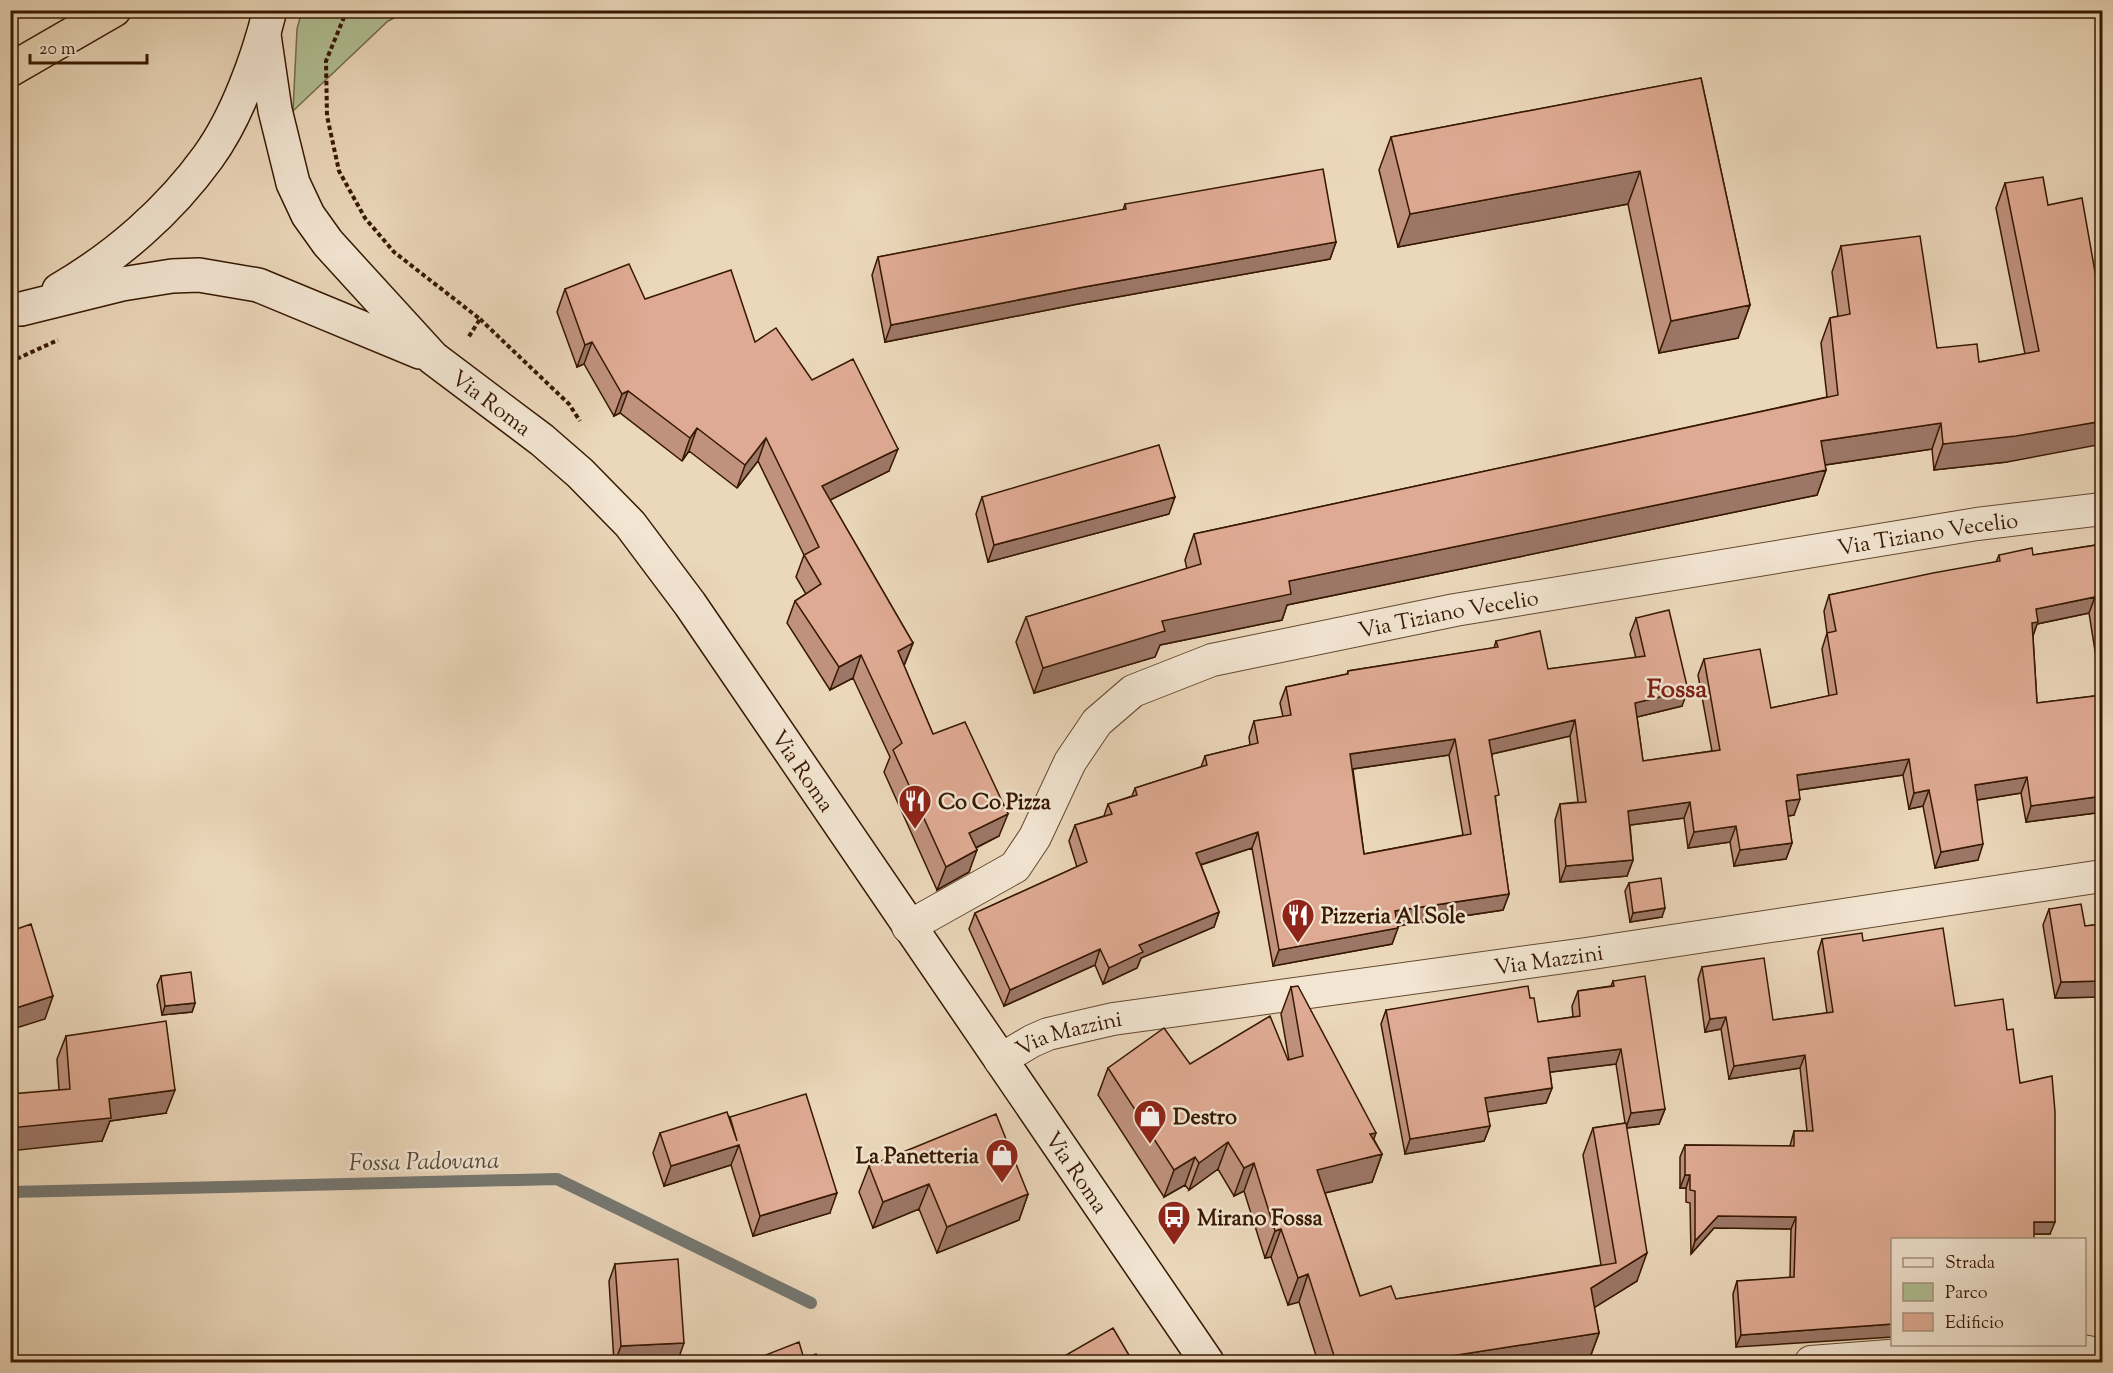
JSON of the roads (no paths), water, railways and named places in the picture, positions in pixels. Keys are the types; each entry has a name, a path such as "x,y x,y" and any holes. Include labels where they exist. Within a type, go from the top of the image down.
{"highway":[{"path":"10,70 114,10"}],"main road":[{"path":"16,312 83,276 112,255 139,232 187,183 209,156 231,116 267,23"},
{"path":"267,23 275,110 293,183 308,215 350,269 441,363"},
{"path":"16,312 122,284 172,276 199,275 258,285 441,363"},
{"name":"Via Roma","path":"441,363 542,440 580,473 630,524 690,604 908,927 1207,1362"}],"street":[{"name":"Via Tiziano Vecelio","path":"908,927 1015,867 1035,837 1070,762 1097,722 1134,691 1212,660 1455,610 1977,524 2103,509"},
{"name":"Via Mazzini","path":"1000,1060 1048,1034 1113,1018 1586,954 2103,876"},
{"path":"1811,1362 2017,1346"},
{"path":"2059,1346 2103,1355"}],"waterway":[{"name":"Fossa Padovana","path":"10,1192 557,1179 811,1303"}],"place":[{"name":"Co Co Pizza","path":"915,830"},
{"name":"Pizzeria Al Sole","path":"1298,944"},
{"name":"Destro","path":"1150,1145"},
{"name":"La Panetteria","path":"1002,1184"},
{"name":"Mirano Fossa","path":"1174,1246"}],"district":[{"name":"Fossa","path":"1677,688"}]}
